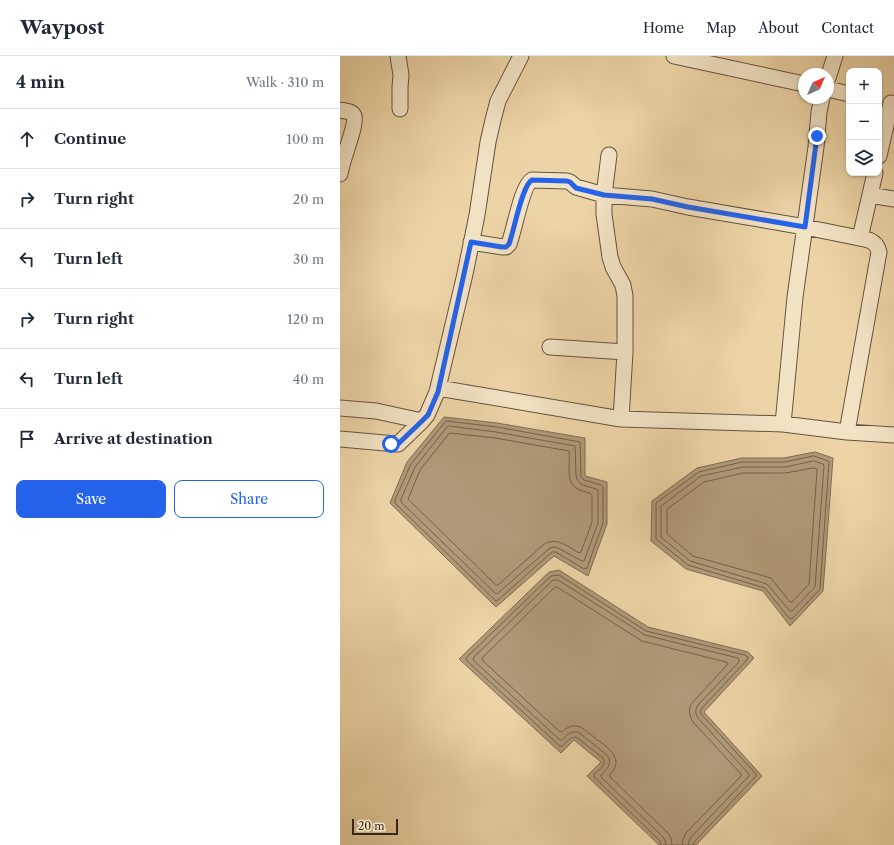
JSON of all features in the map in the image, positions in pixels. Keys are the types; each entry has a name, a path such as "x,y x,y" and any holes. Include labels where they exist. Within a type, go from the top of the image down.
{"street":[{"path":"398,56 401,75 400,109"},
{"path":"340,439 398,444 428,415 438,392 477,215 488,142 493,120 498,101 521,56"},
{"path":"674,56 798,83"},
{"path":"831,68 835,56"},
{"path":"834,90 846,93"},
{"path":"882,140 888,103"},
{"path":"783,424 795,297 821,104"},
{"path":"340,110 351,112 354,116 354,120 352,133 340,169 340,174"},
{"path":"609,156 604,195 604,214 610,257 613,267 623,285 625,296 625,352 621,419"},
{"path":"860,238 874,176"},
{"path":"471,242 502,247 506,247 509,244 523,195 527,184 532,180 567,181 576,188 604,195 652,199 869,240 877,246 879,252 847,432"},
{"path":"870,195 894,199"},
{"path":"550,347 625,352"},
{"path":"438,388 621,419 783,424 847,432 894,435"},
{"path":"340,408 376,411 422,421"}],"water":[{"path":"444,417 497,423 585,438 585,476 607,482 607,524 588,576 554,556 496,607 390,503 407,462"},
{"path":"815,452 833,458 823,591 790,626 763,591 686,569 651,541 652,501 697,468 742,458 784,458"},
{"path":"559,570 648,627 748,652 754,658 704,712 762,776 696,845 659,845 587,776 601,762 574,740 561,753 459,659 549,572"}],"route":[{"path":"391,444 398,444 401,442 428,415 438,392 471,242 502,247 506,247 509,244 523,195 527,184 530,181 567,181 576,188 604,195 652,199 688,207 805,227 817,136"}]}
